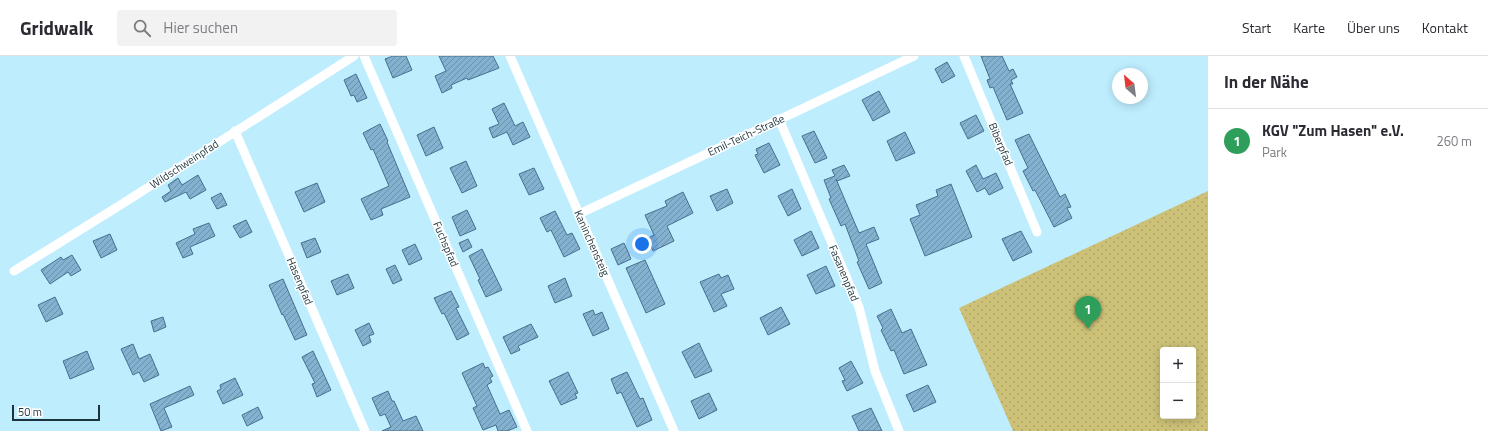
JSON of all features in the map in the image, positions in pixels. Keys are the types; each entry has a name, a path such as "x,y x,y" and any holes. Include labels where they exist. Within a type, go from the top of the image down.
{"street":[{"name":"Wildschweinpfad","path":"14,271 354,56"},
{"name":"Fuchspfad","path":"364,56 527,431"},
{"name":"Kaninchensteig","path":"510,56 674,431"},
{"name":"Emil-Teich-Straße","path":"579,214 914,56"},
{"name":"Biberpfad","path":"964,56 1037,232"},
{"name":"Fasanenpfad","path":"779,119 859,307 875,371 898,431"},
{"name":"Hasenpfad","path":"235,131 365,431"}],"shaded area":[{"path":"1208,191 1208,431 1013,431 959,308"}],"building":[{"path":"393,56 406,56 412,70 393,78 385,59"},
{"path":"439,56 493,56 499,68 468,80 467,78 451,85 452,88 442,93 435,76 446,71"},
{"path":"981,56 1002,56 1009,71 1013,69 1017,77 1011,80 1013,84 1010,84 1023,113 1007,120 993,87 990,88 987,80 990,79"},
{"path":"947,62 955,76 942,83 935,69"},
{"path":"356,74 367,98 357,102 354,95 351,96 344,80"},
{"path":"879,91 890,112 873,121 862,100"},
{"path":"504,103 515,126 523,122 530,137 513,145 507,132 493,138 489,128 499,124 492,109"},
{"path":"976,115 984,131 968,139 960,123"},
{"path":"380,124 410,197 381,209 383,215 371,220 361,199 389,186 373,149 371,150 363,133"},
{"path":"434,127 443,148 426,156 417,135"},
{"path":"814,131 827,158 815,163 802,136"},
{"path":"905,132 915,153 896,161 887,141"},
{"path":"1029,134 1060,197 1065,194 1071,207 1067,208 1072,218 1054,227 1035,190 1033,191 1023,171 1028,168 1015,140"},
{"path":"769,143 780,165 764,173 755,155 758,154 756,149"},
{"path":"466,161 477,186 462,193 450,168"},
{"path":"844,165 850,176 837,181 836,179 859,233 874,227 879,239 866,244 882,283 869,289 857,262 859,261 845,224 841,226 829,199 831,198 824,180 835,176 832,170"},
{"path":"976,165 983,179 996,173 1003,188 989,195 985,188 977,192 966,171"},
{"path":"534,168 544,189 529,195 519,174"},
{"path":"198,175 206,190 190,199 186,192 165,202 162,197 171,191 168,185 178,178 182,185"},
{"path":"317,183 325,202 304,212 295,192"},
{"path":"951,184 972,237 925,256 910,219 920,215 916,205 938,196 936,190"},
{"path":"727,189 733,203 717,211 710,196"},
{"path":"792,189 801,209 788,216 778,196"},
{"path":"683,192 693,213 667,226 674,241 653,251 648,238 654,235 645,215 667,206 665,201"},
{"path":"221,193 227,205 217,209 211,198"},
{"path":"467,210 476,229 460,236 452,217"},
{"path":"555,211 567,235 572,233 580,249 564,257 551,230 547,232 540,218"},
{"path":"246,220 252,232 240,238 233,226"},
{"path":"209,223 215,236 190,247 193,254 183,258 176,243 195,234 193,229"},
{"path":"811,231 819,248 802,256 794,240"},
{"path":"1021,231 1032,252 1013,261 1002,239"},
{"path":"110,234 117,250 101,258 93,241"},
{"path":"315,238 321,252 307,258 301,243"},
{"path":"468,239 472,247 463,252 459,243"},
{"path":"624,243 631,259 618,265 611,249"},
{"path":"415,244 422,259 409,265 402,250"},
{"path":"482,249 502,290 486,297 478,280 480,279 469,256"},
{"path":"72,255 81,270 71,276 68,272 50,284 41,270 61,257 63,260"},
{"path":"645,260 665,304 646,313 626,268"},
{"path":"395,265 402,280 393,284 386,269"},
{"path":"826,266 835,286 816,294 807,275"},
{"path":"348,274 354,288 337,295 331,281"},
{"path":"719,274 721,278 728,275 734,289 721,294 727,306 714,312 700,282"},
{"path":"565,278 572,296 555,303 548,286"},
{"path":"283,279 307,335 295,340 269,285"},
{"path":"451,291 459,307 456,308 469,334 457,340 444,313 442,314 434,298"},
{"path":"55,297 63,314 46,322 38,305"},
{"path":"781,307 790,324 768,335 760,318"},
{"path":"891,309 902,333 911,329 927,365 904,374 894,350 891,351 881,330 883,328 877,316"},
{"path":"593,310 595,315 602,312 609,329 593,336 583,314"},
{"path":"163,317 166,327 154,332 151,321"},
{"path":"369,323 374,334 369,336 371,342 363,346 355,330"},
{"path":"531,324 538,337 518,346 520,350 511,354 503,337"},
{"path":"699,343 712,371 695,378 682,352"},
{"path":"133,344 139,359 150,354 159,375 144,382 139,372 133,375 121,349"},
{"path":"87,351 94,369 70,379 63,361"},
{"path":"313,351 331,390 317,397 312,384 315,383 302,357"},
{"path":"851,361 863,383 847,391 842,381 845,380 839,368"},
{"path":"483,363 485,368 488,367 493,376 490,378 492,382 487,385 500,414 509,410 517,427 507,431 498,431 496,425 483,430 473,408 477,406 462,373"},
{"path":"568,372 578,393 575,394 577,398 561,405 549,381"},
{"path":"627,372 640,399 643,398 652,420 637,427 621,392 617,394 611,379"},
{"path":"235,378 243,395 223,404 217,391 221,389 220,385"},
{"path":"928,385 936,402 914,412 906,395"},
{"path":"190,386 194,395 164,408 172,427 161,431 150,404"},
{"path":"388,391 403,421 416,416 423,431 382,431 391,427 385,414 380,416 372,398"},
{"path":"709,393 717,410 699,419 691,401"},
{"path":"258,407 263,418 247,426 242,415"},
{"path":"871,408 882,431 859,431 852,416"}],"place":[{"name":"KGV \"Zum Hasen\" e.V.","path":"1088,329"}]}
